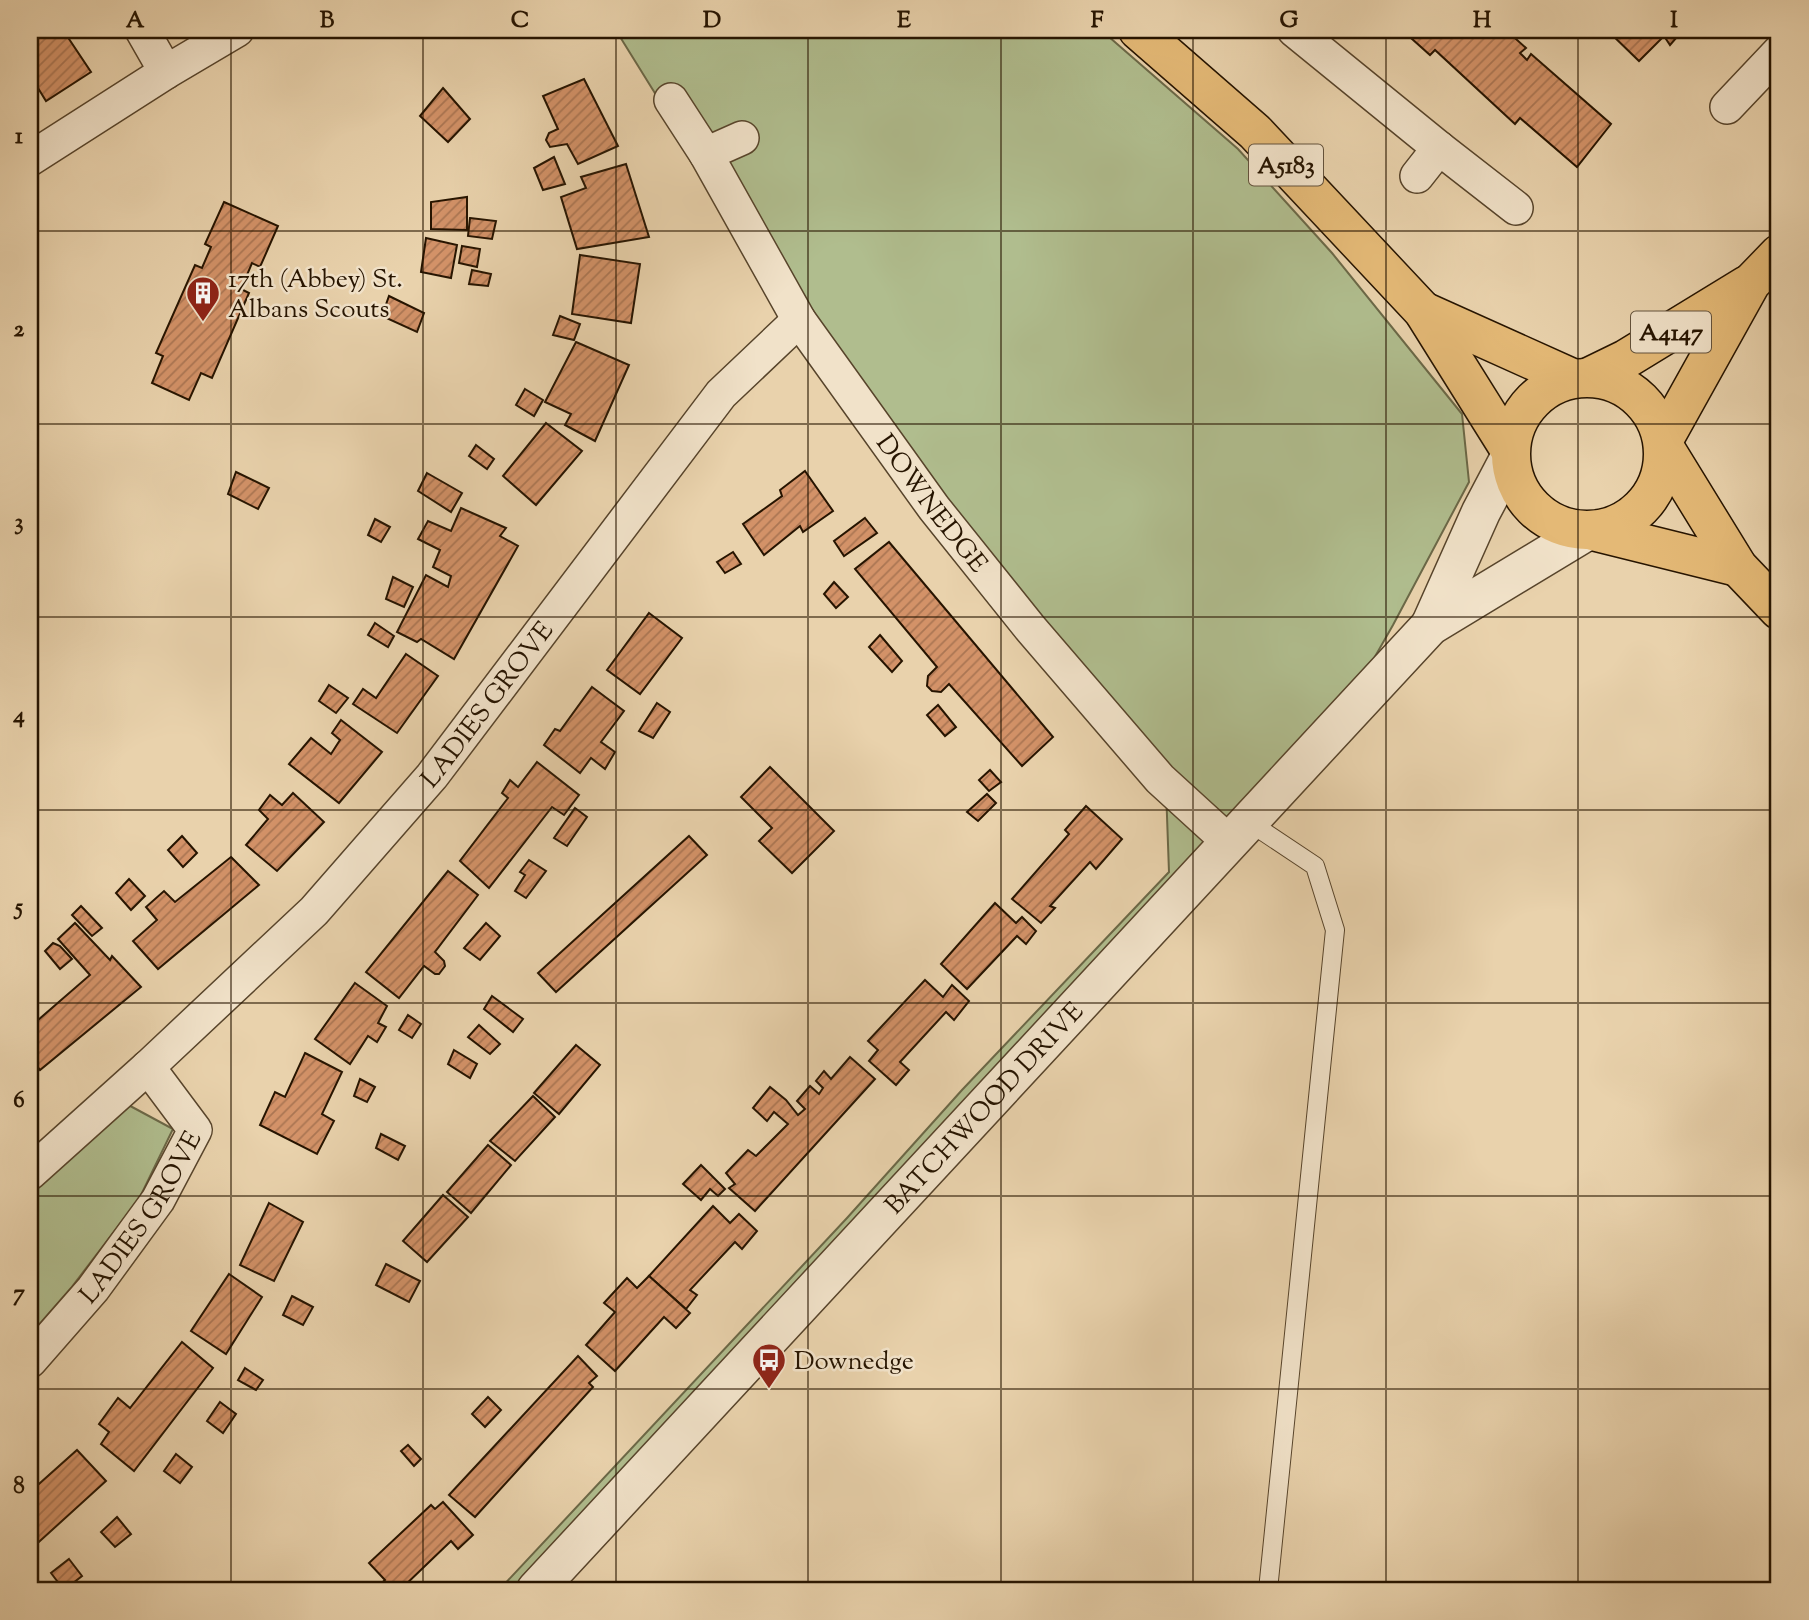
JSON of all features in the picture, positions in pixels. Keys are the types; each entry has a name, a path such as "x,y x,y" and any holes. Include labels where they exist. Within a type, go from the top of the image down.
{"main road":[{"name":"A5183","path":"1138,30 1255,132 1423,310 1510,453"},
{"name":"A4147","path":"1580,378 1626,359 1751,283 1779,254"},
{"name":"A4147","path":"1663,443 1751,283"},
{"name":"A5183","path":"1423,310 1580,378"},
{"path":"1738,567 1564,527 1542,517 1525,500 1514,480 1510,453 1515,425 1528,403 1548,387 1580,378 1615,382 1637,396 1654,416 1663,443 1738,567 1779,610"},
{"path":"1590,531 1617,524 1638,512 1653,493 1662,470 1663,443"}],"street":[{"path":"142,30 166,72"},
{"path":"30,159 237,30"},
{"path":"1294,30 1516,208"},
{"path":"1727,107 1773,71"},
{"name":"DOWNEDGE","path":"679,112 706,154 799,320 934,508 1031,629 1160,779 1239,832"},
{"path":"706,154 742,138"},
{"path":"1417,176 1439,148"},
{"name":"LADIES GROVE","path":"30,1173 148,1067 314,911 432,776 721,394 799,320"},
{"name":"BATCHWOOD DRIVE","path":"1430,626 1510,453"},
{"name":"BATCHWOOD DRIVE","path":"536,1590 1430,626 1590,531"},
{"name":"LADIES GROVE","path":"30,1361 93,1289 158,1200 195,1130 148,1067"}],"lane":[{"path":"1239,832 1315,866 1335,930 1268,1590"}],"green space":[{"path":"1101,30 1238,149 1332,253 1462,414 1469,482 1393,625 1324,746 1217,825 940,507 666,111 617,32"},
{"path":"1166,788 1226,858 545,1590 499,1590 847,1218 962,1090 1169,872"},
{"path":"121,1101 173,1129 139,1199 71,1288 30,1335 30,1181"}],"building":[{"path":"43,30 63,30 91,72 46,101 30,75 30,38"},
{"path":"1402,30 1506,30 1526,48 1520,53 1527,60 1531,54 1611,124 1577,167 1520,118 1515,124 1435,50 1430,55"},
{"path":"1607,30 1683,30 1670,45 1664,36 1639,61"},
{"path":"584,79 618,146 578,164 567,144 550,147 546,140 549,133 558,129 543,96"},
{"path":"443,88 470,119 448,142 420,116"},
{"path":"554,157 565,184 543,190 534,168"},
{"path":"626,164 649,237 577,249 561,197 586,188 581,177"},
{"path":"467,197 467,230 431,229 431,202"},
{"name":"17th (Abbey) St. Albans Scouts","path":"224,202 278,226 260,267 252,263 241,289 249,293 212,378 201,373 189,400 152,383 163,356 156,353 195,265 202,268 211,247 205,244"},
{"path":"470,218 496,221 492,239 468,236"},
{"path":"426,238 457,245 451,278 421,272"},
{"path":"462,246 480,249 477,267 459,263"},
{"path":"580,255 640,264 631,323 572,314"},
{"path":"472,270 491,274 488,286 469,284"},
{"path":"389,296 424,313 417,332 382,316"},
{"path":"560,316 580,324 574,340 553,335"},
{"path":"576,342 629,365 595,441 565,425 571,414 545,402"},
{"path":"525,389 543,400 534,416 516,405"},
{"path":"546,423 582,451 536,505 503,476"},
{"path":"476,445 494,459 487,469 469,456"},
{"path":"805,471 833,511 803,532 800,526 764,555 743,524 782,496 780,490"},
{"path":"236,472 269,488 258,509 228,494"},
{"path":"427,473 462,493 451,512 418,491"},
{"path":"461,508 506,528 500,536 518,546 454,659 421,639 417,642 397,632 426,575 448,587 451,576 433,567 440,550 418,539 428,521 451,531"},
{"path":"865,518 877,533 844,556 834,541"},
{"path":"375,519 390,527 381,542 368,535"},
{"path":"889,542 1053,737 1022,766 949,684 941,692 932,691 927,686 928,676 937,667 855,569"},
{"path":"733,552 741,564 725,573 717,562"},
{"path":"393,577 413,587 404,607 386,599"},
{"path":"834,582 848,597 836,608 824,594"},
{"path":"649,613 682,638 640,694 607,670"},
{"path":"375,623 394,636 388,647 368,635"},
{"path":"880,635 902,661 892,672 869,647"},
{"path":"406,654 438,676 397,733 353,704 363,689 376,698"},
{"path":"329,685 348,698 336,713 319,701"},
{"path":"592,687 624,711 601,742 615,752 605,769 591,758 580,773 544,745 555,729 560,731"},
{"path":"657,703 670,712 653,738 639,731"},
{"path":"938,705 956,727 945,736 927,715"},
{"path":"341,720 382,752 339,803 289,764 311,738 331,754 340,740 332,733"},
{"path":"537,762 579,795 564,815 552,807 489,888 460,861 508,798 502,793 510,780 518,787"},
{"path":"770,767 834,831 792,873 759,841 772,828 741,797"},
{"path":"990,770 1001,782 989,791 979,780"},
{"path":"293,793 324,822 277,871 246,845 268,819 259,810 270,795 282,805"},
{"path":"987,794 996,803 978,821 967,812"},
{"path":"1086,806 1122,839 1096,869 1090,862 1050,906 1055,908 1041,923 1012,899 1069,834 1065,830"},
{"path":"575,808 587,817 567,846 554,838"},
{"path":"182,836 197,853 183,867 168,850"},
{"path":"689,836 707,855 556,992 538,973"},
{"path":"231,857 259,885 158,969 133,941 157,920 146,907 164,891 175,902"},
{"path":"529,860 546,871 526,898 515,891 525,875 520,872"},
{"path":"448,871 478,895 435,952 445,966 439,974 424,966 399,998 366,972"},
{"path":"129,879 145,896 131,910 116,893"},
{"path":"995,903 1016,923 1022,917 1036,931 1026,944 1017,936 967,989 941,964"},
{"path":"81,906 102,928 92,936 72,915"},
{"path":"75,923 110,960 112,956 141,987 40,1070 30,1058 30,1027 90,975 58,939"},
{"path":"486,923 500,936 480,960 464,948"},
{"path":"53,943 60,946 72,959 60,969 45,951"},
{"path":"925,980 943,997 952,985 969,1001 954,1020 946,1012 900,1062 909,1070 896,1085 869,1061 878,1050 868,1041"},
{"path":"355,983 387,1006 378,1023 386,1027 377,1042 368,1036 350,1064 315,1039"},
{"path":"492,996 523,1019 513,1032 484,1009"},
{"path":"408,1015 421,1024 412,1038 399,1030"},
{"path":"479,1025 500,1044 490,1054 468,1037"},
{"path":"576,1045 600,1065 559,1114 534,1093"},
{"path":"454,1050 477,1064 470,1078 448,1064"},
{"path":"305,1053 342,1072 322,1114 334,1121 317,1154 260,1125 275,1092 285,1097"},
{"path":"850,1057 875,1079 755,1211 729,1188 735,1184 726,1173 748,1150 756,1156 788,1124 774,1112 767,1121 753,1108 770,1087 786,1100 798,1115 805,1109 797,1101 810,1086 819,1094 823,1088 816,1081 824,1071 831,1079"},
{"path":"360,1079 375,1087 367,1102 354,1096"},
{"path":"533,1096 555,1117 515,1161 490,1141"},
{"path":"381,1134 405,1146 398,1160 376,1148"},
{"path":"488,1145 511,1165 471,1213 447,1192"},
{"path":"701,1165 725,1189 718,1196 710,1189 701,1200 683,1184"},
{"path":"443,1195 468,1217 427,1262 403,1241"},
{"path":"269,1203 303,1222 274,1281 240,1265"},
{"path":"713,1206 730,1223 739,1214 757,1231 742,1249 735,1242 690,1290 697,1295 686,1309 649,1276"},
{"path":"386,1264 420,1281 409,1302 376,1285"},
{"path":"229,1274 262,1297 226,1354 191,1331"},
{"path":"649,1276 690,1313 676,1328 664,1317 615,1371 586,1345 615,1312 604,1303 627,1278 637,1288"},
{"path":"292,1296 313,1307 303,1325 283,1315"},
{"path":"182,1342 213,1368 134,1471 101,1444 109,1432 99,1424 118,1398 130,1408"},
{"path":"578,1356 597,1376 589,1383 593,1387 475,1517 449,1495"},
{"path":"245,1368 263,1380 256,1390 238,1380"},
{"path":"488,1397 501,1410 485,1427 472,1414"},
{"path":"220,1402 236,1414 223,1433 207,1421"},
{"path":"408,1445 421,1459 414,1466 401,1451"},
{"path":"77,1450 106,1481 30,1550 30,1492"},
{"path":"176,1454 192,1467 180,1483 164,1471"},
{"path":"443,1502 473,1535 458,1549 451,1541 400,1590 380,1590 377,1587 385,1580 369,1563 431,1505 435,1509"},
{"path":"117,1517 131,1534 115,1547 101,1532"},
{"path":"69,1559 82,1576 64,1590 51,1573"}],"place":[{"name":"17th (Abbey) St. Albans Scouts","path":"203,323"},
{"name":"Downedge","path":"769,1390"}]}
